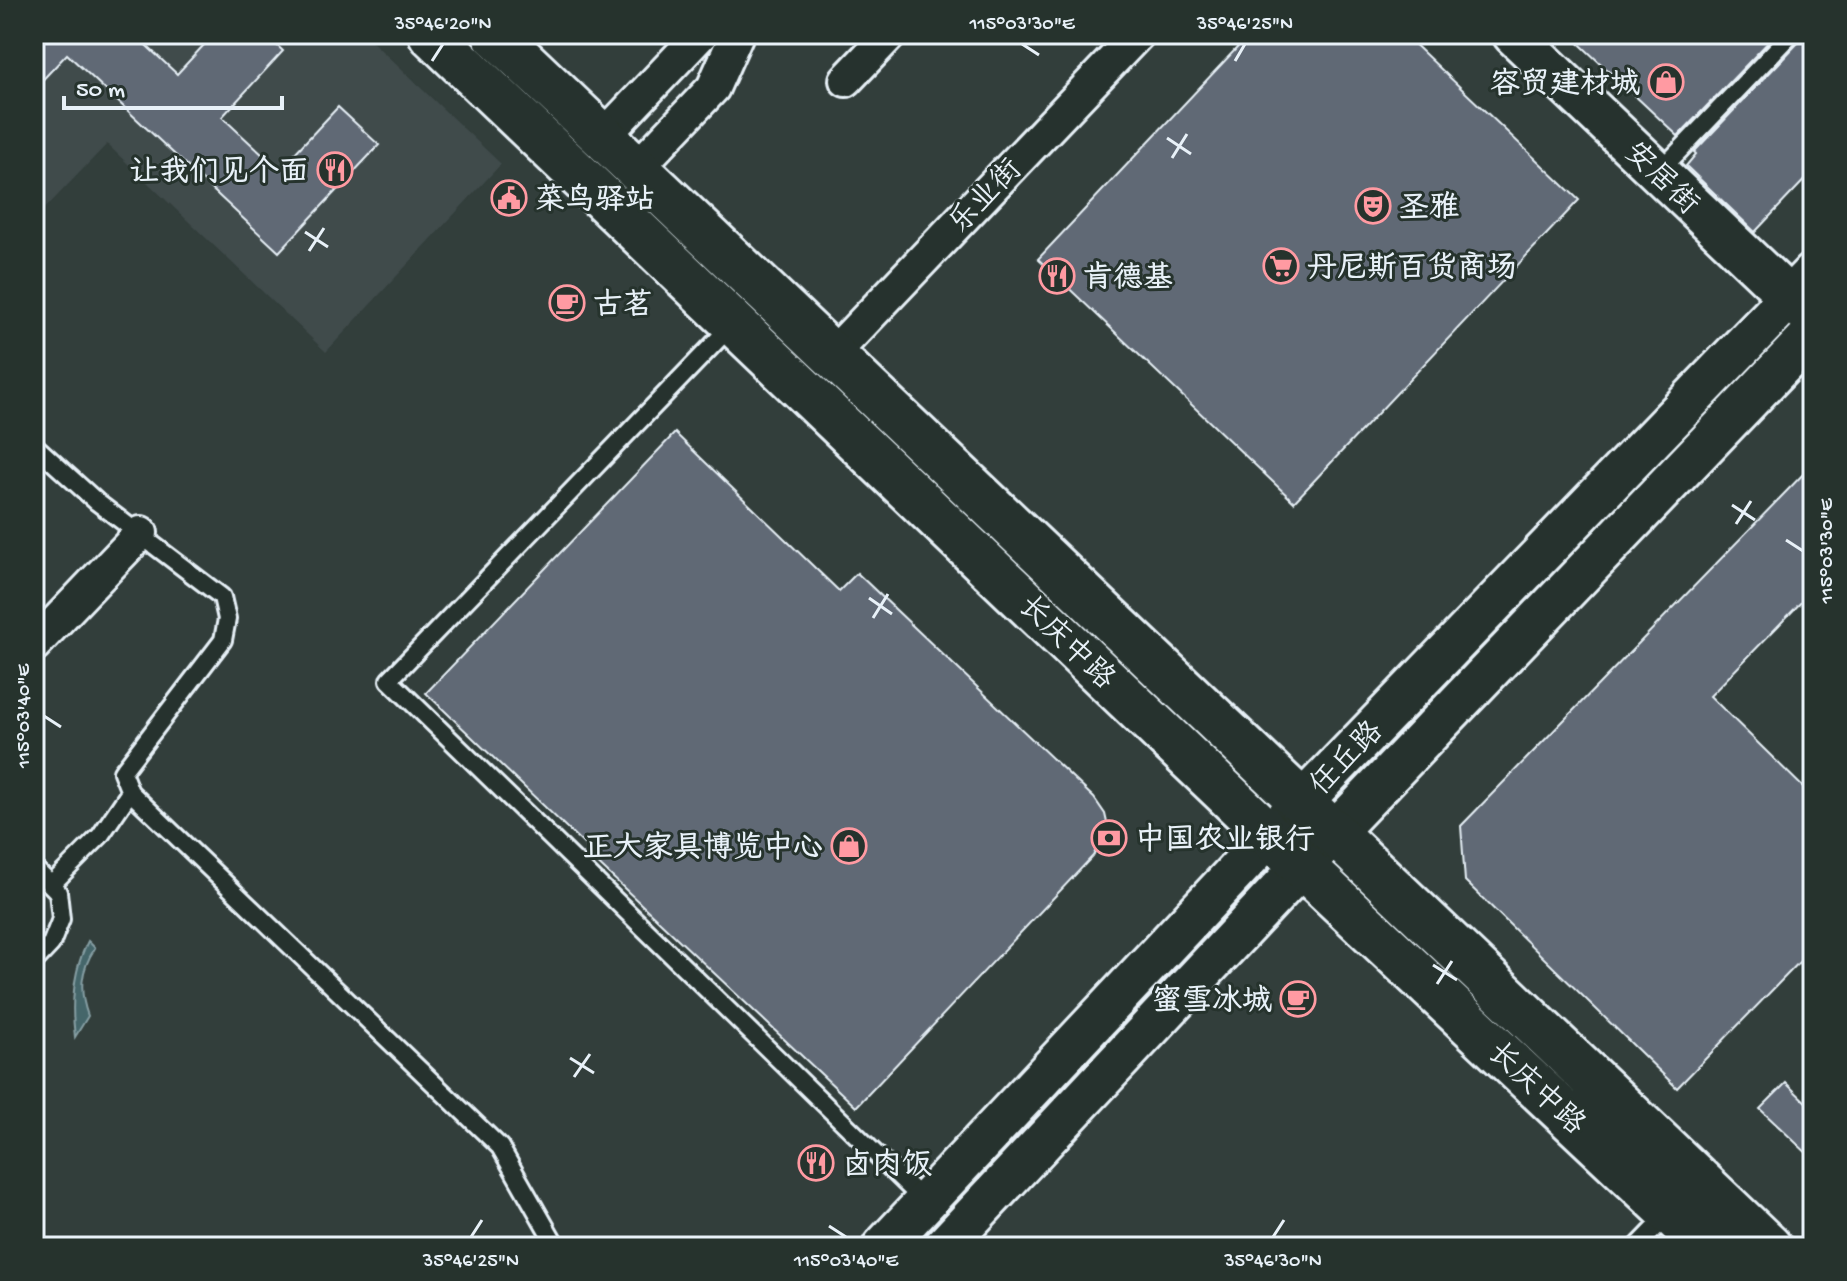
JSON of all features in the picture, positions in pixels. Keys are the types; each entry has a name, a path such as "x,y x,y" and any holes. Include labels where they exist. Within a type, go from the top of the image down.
{"main road":[{"name":"长庆中路","path":"431,34 1302,866 1707,1247"},
{"name":"长庆中路","path":"495,34 1769,1247"}],"street":[{"path":"603,137 701,34"},
{"path":"636,169 713,88 737,34"},
{"path":"846,80 890,34"},
{"name":"乐业街","path":"831,356 1138,34"},
{"name":"安居街","path":"1514,34 1658,173 1805,296"},
{"name":"任丘路","path":"883,1247 1301,803 1805,296"},
{"name":"任丘路","path":"944,1247 1333,833 1813,333"},
{"path":"34,645 141,533"}],"lane":[{"path":"1658,173 1791,34"},
{"path":"734,323 389,680 926,1203"},
{"path":"34,445 97,502 222,597 227,619 223,640 122,772 130,792 500,1147 557,1247"},
{"path":"51,885 100,836 130,792"},
{"path":"34,868 58,892 61,919 51,944 34,962"},
{"path":"1637,1247 1671,1212"}],"shaded area":[{"path":"34,34 364,34 501,164 326,352 107,144 34,220"}],"water":[{"path":"88,941 95,948 82,981 88,1016 75,1037 74,988"}],"building":[{"path":"34,34 134,34 177,74 214,34 265,34 283,51 222,117 279,170 338,107 379,145 279,252 67,54 34,89"},
{"name":"丹尼斯百货商场","path":"1250,34 1404,34 1579,200 1294,502 1038,259"},
{"name":"容贸建材城","path":"1569,34 1776,34 1678,136"},
{"path":"1802,34 1813,34 1813,171 1755,232 1686,166 1696,154 1694,152 1799,42"},
{"name":"正大家具博览中心","path":"675,433 839,591 857,573 1094,798 1105,814 1108,827 1093,856 856,1107 590,856 593,853 426,693"},
{"path":"1813,464 1813,590 1710,696 1813,797 1813,948 1677,1088 1465,881 1461,826"},
{"path":"1786,1083 1813,1109 1813,1159 1760,1109"}],"place":[{"name":"容贸建材城","path":"1666,82"},
{"name":"让我们见个面","path":"335,170"},
{"name":"菜鸟驿站","path":"509,198"},
{"name":"圣雅","path":"1373,206"},
{"name":"丹尼斯百货商场","path":"1281,266"},
{"name":"肯德基","path":"1057,276"},
{"name":"古茗","path":"567,303"},
{"name":"中国农业银行","path":"1109,838"},
{"name":"正大家具博览中心","path":"849,846"},
{"name":"蜜雪冰城","path":"1298,999"},
{"name":"卤肉饭","path":"816,1163"}]}
